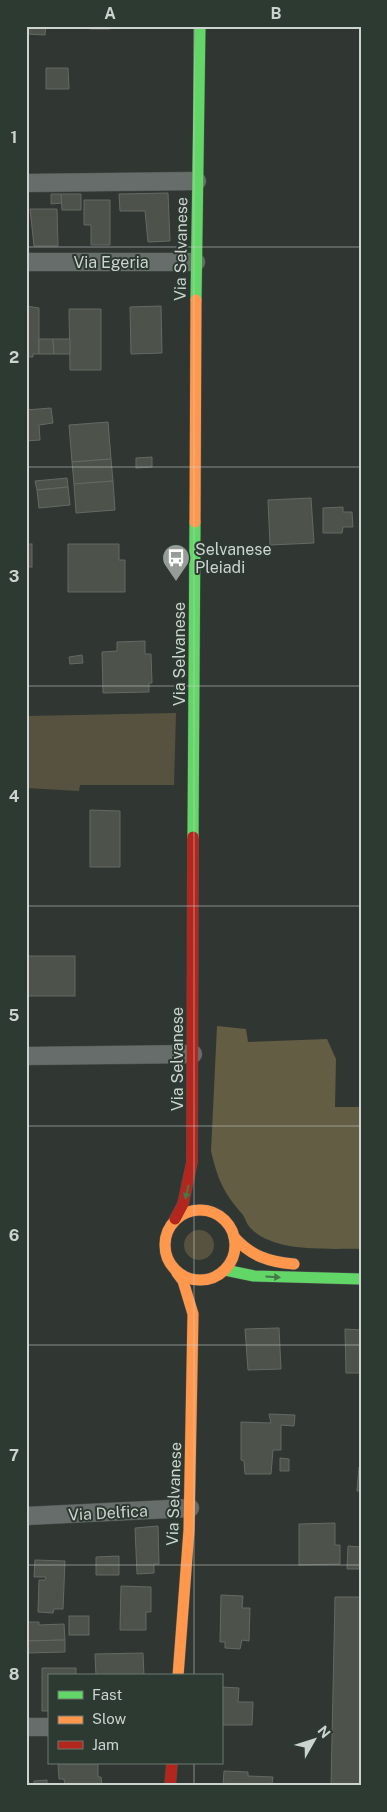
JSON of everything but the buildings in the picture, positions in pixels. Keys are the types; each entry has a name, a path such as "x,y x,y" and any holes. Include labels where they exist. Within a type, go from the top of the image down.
{"street":[{"name":"Via Selvanese","path":"175,1219 183,1204 192,1162 196,262 200,26"},
{"path":"26,183 198,181"},
{"name":"Via Egeria","path":"26,262 196,262"},
{"path":"26,1056 193,1054"},
{"name":"Via Selvanese","path":"192,1162 199,1187"},
{"path":"205,1200 231,1228 234,1237 232,1260 225,1270 207,1280 196,1280 177,1273 166,1256 164,1246 169,1227 182,1213 200,1209 217,1214"},
{"path":"234,1237 250,1254 264,1260 302,1264"},
{"path":"225,1270 254,1276 361,1279"},
{"name":"Via Selvanese","path":"177,1273 183,1281 193,1314 190,1508 178,1674"},
{"name":"Via Selvanese","path":"193,1314 207,1280"},
{"name":"Via Delfica","path":"26,1516 190,1508"},
{"path":"26,1727 48,1727"},
{"path":"170,1786 172,1764"}],"shaded area":[{"path":"176,713 174,785 80,785 79,791 26,788 26,716"},
{"path":"217,1026 246,1029 248,1042 327,1039 336,1059 335,1107 361,1107 361,1249 300,1248 270,1241 248,1225 226,1192 216,1170 211,1151"},
{"path":"199,1230 210,1234 214,1245 210,1256 199,1260 188,1256 184,1245 188,1234"}],"traffic: fast":[{"path":"196,300 200,26"},
{"path":"193,837 195,522"},
{"path":"225,1270 254,1276 361,1279"}],"traffic: slow":[{"path":"195,522 196,300"},
{"path":"207,1210 220,1216 229,1225 233,1231 235,1245 233,1259 225,1270 214,1278 193,1280 186,1278 175,1270 167,1259 165,1238 167,1231 175,1220 186,1212 207,1210"},
{"path":"234,1237 240,1244 261,1257 276,1262 294,1264"},
{"path":"177,1273 183,1281 193,1314 189,1530 178,1674"}],"traffic: jam":[{"path":"175,1219 183,1204 192,1162 193,837"},
{"path":"170,1786 172,1764"}],"place":[{"name":"Selvanese Pleiadi","path":"176,582"}]}
